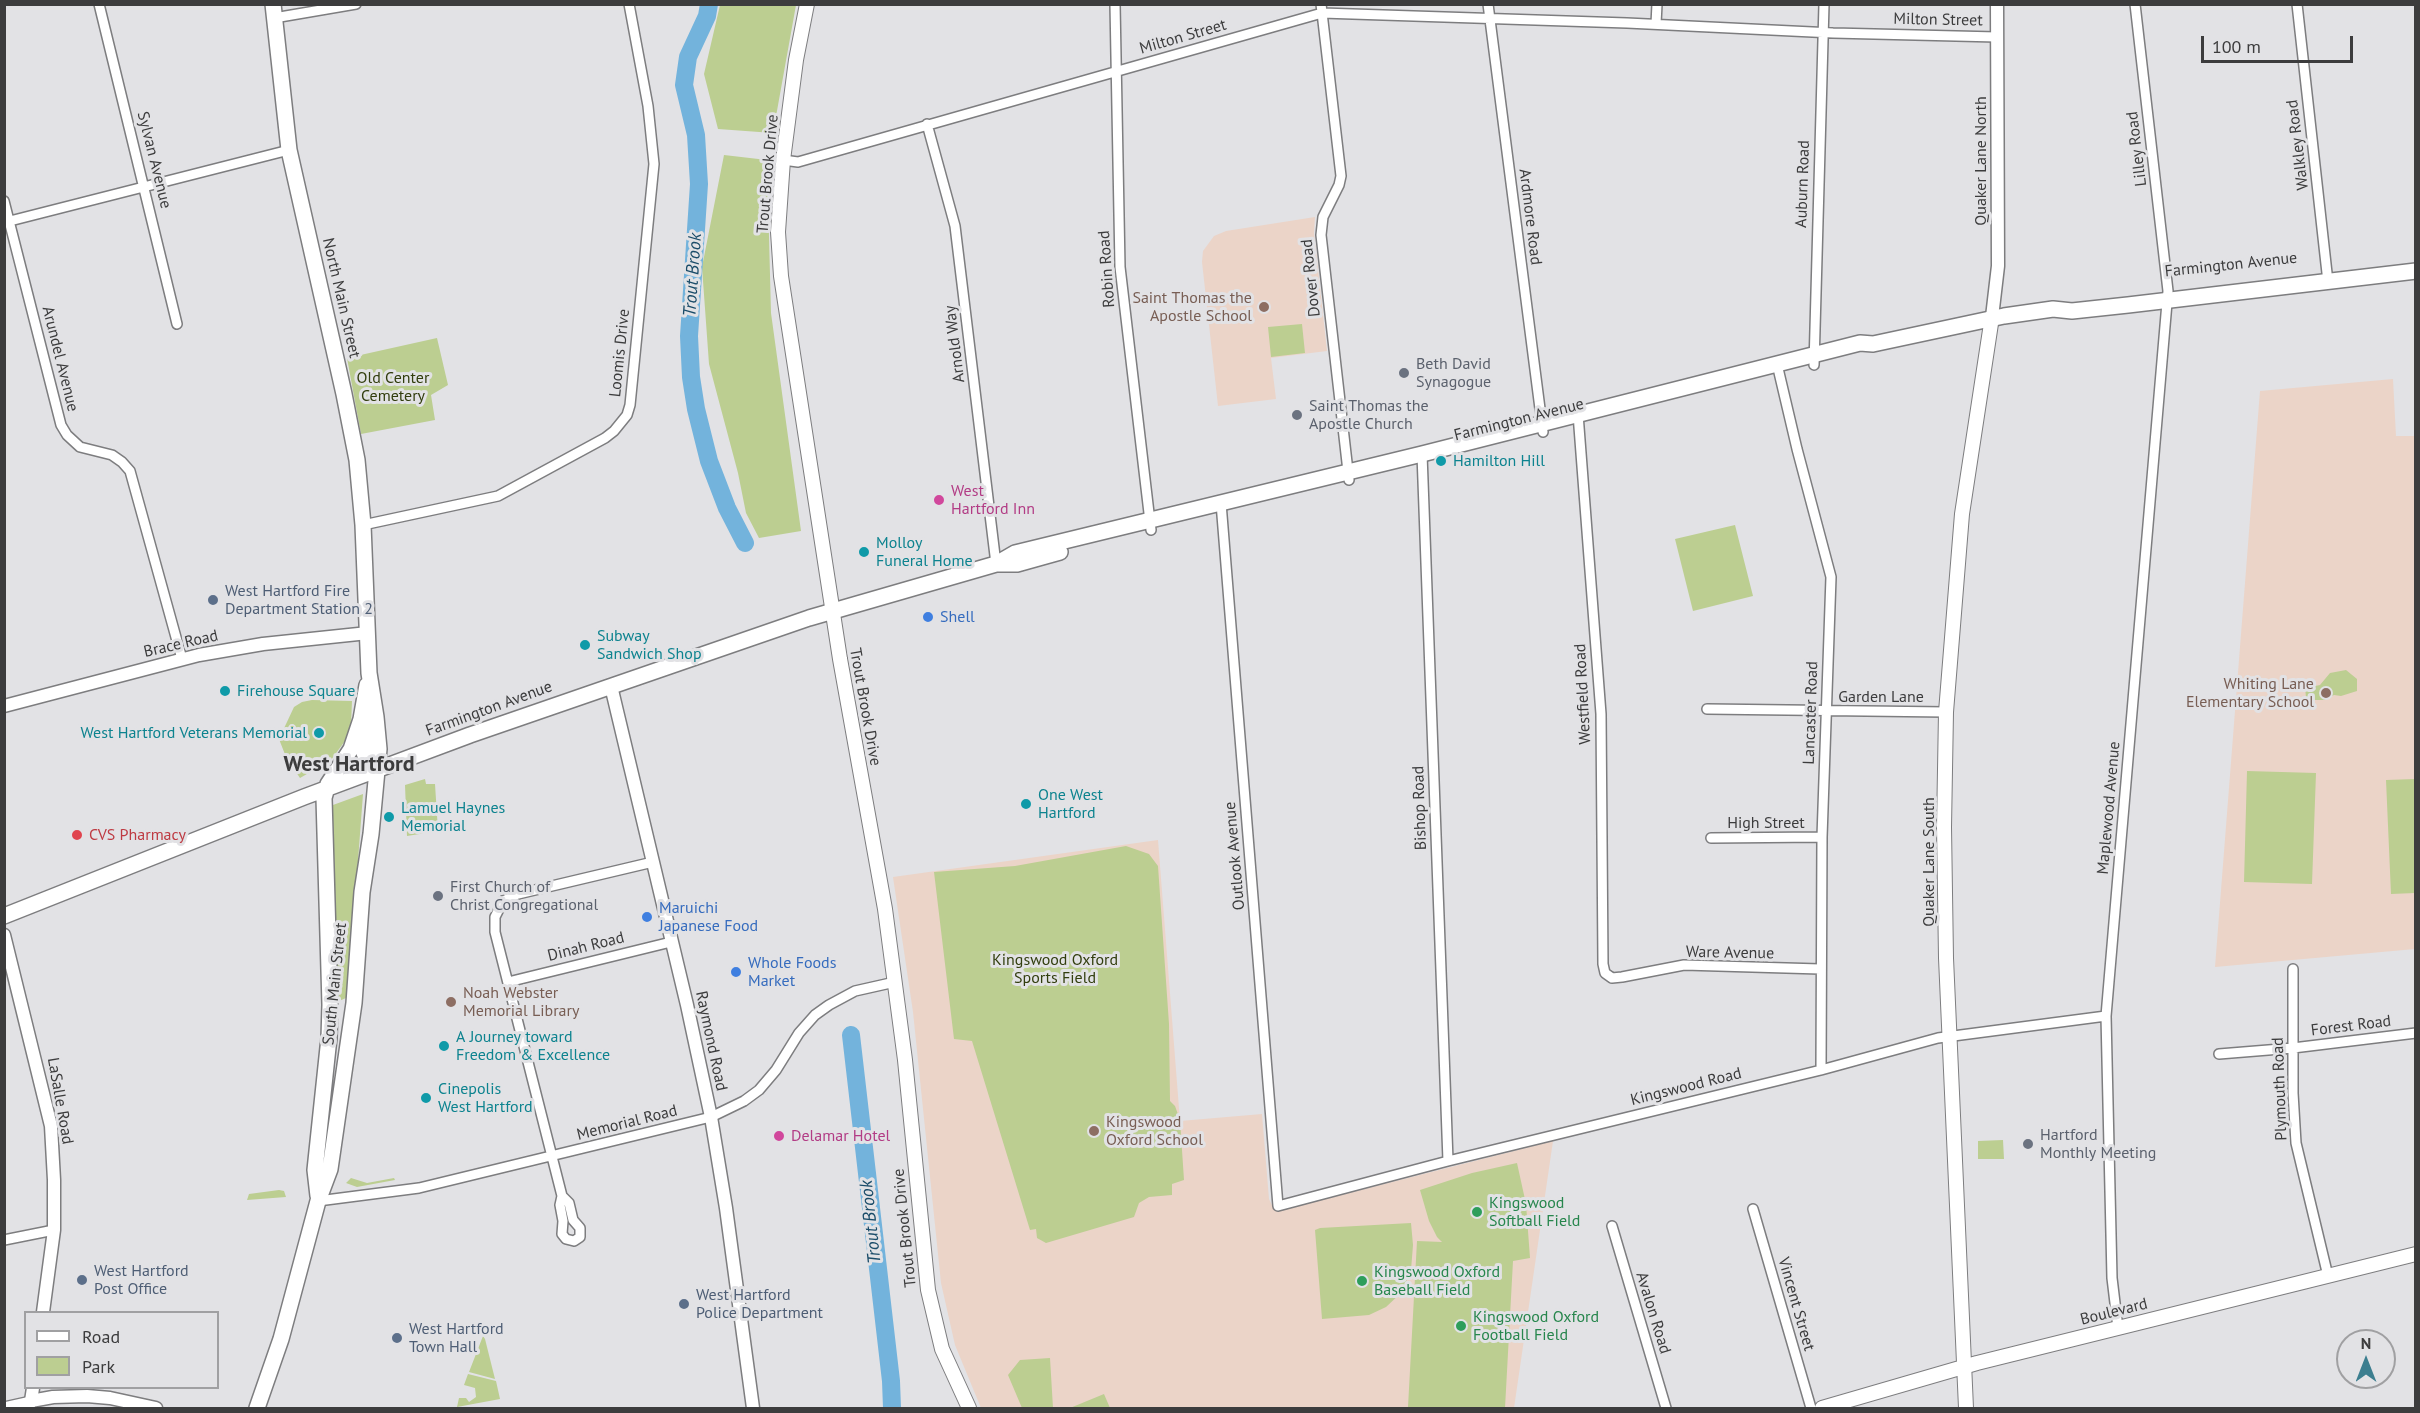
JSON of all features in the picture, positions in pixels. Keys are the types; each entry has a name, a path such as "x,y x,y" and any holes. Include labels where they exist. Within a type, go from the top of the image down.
{"main road":[{"name":"Trout Brook Drive","path":"807,4 796,60 783,160 778,232 781,276 833,610 878,867 895,982 928,1290 942,1349 969,1408"},
{"name":"North Main Street","path":"274,11 289,150 357,460 363,525 369,673 376,717 378,768"},
{"name":"Farmington Avenue","path":"4,915 378,768 572,698 833,610 996,564 1015,553 1116,533 1221,508 1813,360 1860,343 1872,344 1992,317 2053,309 2072,311 2168,296 2328,277 2415,262"},
{"name":"Farmington Avenue","path":"2328,277 2415,272"},
{"name":"Quaker Lane South","path":"1966,1408 1944,855 1946,712 1962,514 1992,317"},
{"name":"North Main Street","path":"326,788 351,749 361,719 369,673"},
{"name":"South Main Street","path":"256,1408 281,1338 318,1202 330,1169 354,1003 362,892 378,768"},
{"name":"South Main Street","path":"318,1202 315,1170 330,1030 323,805 326,788"},
{"name":"Boulevard","path":"1822,1408 1965,1366 2415,1254"}],"street":[{"name":"Sylvan Avenue","path":"99,4 177,324"},
{"path":"274,11 356,4"},
{"name":"Loomis Drive","path":"363,525 498,496 605,438 622,423 627,415 654,164 648,106 629,4"},
{"name":"Robin Road","path":"1115,4 1120,267 1150,525"},
{"name":"Ardmore Road","path":"1488,4 1542,427"},
{"path":"1656,24 1657,4"},
{"name":"Auburn Road","path":"1813,360 1824,4"},
{"name":"Quaker Lane North","path":"1992,317 1996,301 1998,266 1996,4"},
{"name":"Lilley Road","path":"2135,4 2168,296"},
{"name":"Walkley Road","path":"2297,4 2328,277"},
{"name":"Milton Street","path":"783,160 798,162 1322,9 1490,20 1656,24 1823,33 1997,37"},
{"name":"Dover Road","path":"1322,9 1341,176 1323,217 1321,235 1348,476"},
{"name":"Arnold Way","path":"927,124 955,226 996,564"},
{"path":"7,221 289,150"},
{"name":"Arundel Avenue","path":"4,201 7,221 61,425 67,435 80,447 112,455 130,471 182,659"},
{"name":"Maplewood Avenue","path":"2118,1328 2112,1278 2106,1016 2168,296"},
{"name":"Lancaster Road","path":"1778,369 1831,577 1822,837 1821,1070"},
{"name":"Westfield Road","path":"1579,418 1601,714 1603,964 1605,973"},
{"name":"Bishop Road","path":"1422,458 1448,1161"},
{"name":"Outlook Avenue","path":"1221,508 1278,1206"},
{"name":"Brace Road","path":"4,706 182,659 263,644 368,633"},
{"name":"Raymond Road","path":"611,686 711,1118 726,1208 753,1408"},
{"name":"Garden Lane","path":"1707,709 1946,712"},
{"name":"High Street","path":"1712,838 1822,837"},
{"path":"562,1196 495,932 495,917 503,901 518,894 653,862"},
{"name":"LaSalle Road","path":"4,934 51,1126 54,1230 43,1311"},
{"name":"Dinah Road","path":"508,982 671,942"},
{"name":"Ware Avenue","path":"1605,973 1612,978 1622,977 1684,965 1820,969"},
{"name":"Plymouth Road","path":"2293,969 2296,1143 2328,1276"},
{"name":"Memorial Road","path":"318,1202 419,1188 711,1118 744,1101 759,1090 776,1070 799,1033 815,1015 855,991 895,982"},
{"name":"Kingswood Road","path":"1278,1206 1448,1161 1821,1070 1950,1035 2106,1016"},
{"name":"Forest Road","path":"2219,1054 2293,1048 2415,1033"},
{"name":"Vincent Street","path":"1753,1209 1811,1408"},
{"name":"Avalon Road","path":"1612,1226 1666,1408"},
{"path":"4,1240 54,1230"},
{"path":"30,1405 33,1389"},
{"path":"4,1407 30,1405 66,1395 110,1398 156,1408"}],"shaded area":[{"name":"Saint Thomas the Apostle School","path":"1315,217 1314,233 1327,351 1271,358 1276,399 1218,406 1202,262 1203,251 1214,236 1226,231"},
{"name":"Whiting Lane Elementary School","path":"2393,379 2396,436 2416,436 2415,949 2215,967 2260,391"},
{"name":"Kingswood Oxford School","path":"1158,840 1180,1121 1262,1114 1269,1199 1277,1209 1286,1209 1553,1141 1514,1408 981,1408 955,1345 941,1283 913,1012 893,877"}],"green space":[{"path":"720,5 796,5 773,133 718,129 704,74"},
{"path":"724,155 767,160 771,313 801,531 759,538 746,513 738,473 709,364 702,267"},
{"path":"1302,324 1305,353 1271,357 1268,327"},
{"name":"Old Center Cemetery","path":"437,338 448,385 431,395 435,420 361,434 347,358"},
{"path":"1735,525 1753,596 1693,611 1675,539"},
{"path":"2346,670 2357,679 2357,691 2341,696 2334,695 2325,700 2308,700 2305,688 2320,685 2330,673"},
{"path":"312,700 352,701 351,725 345,741 331,760 300,778 286,757 279,739 294,707"},
{"path":"2247,771 2316,773 2312,884 2244,882"},
{"path":"425,779 426,784 435,784 438,831 407,836 405,785"},
{"path":"2415,779 2415,893 2391,894 2386,780"},
{"path":"363,794 348,994 346,998 339,1001 337,999 331,811 333,805"},
{"name":"Kingswood Oxford Sports Field","path":"1126,846 1149,854 1158,866 1169,1024 1170,1101 1175,1106 1180,1120 1184,1180 1172,1184 1172,1195 1149,1197 1139,1203 1134,1217 1046,1243 1037,1238 1036,1229 1030,1230 972,1041 954,1039 934,872 1015,866"},
{"path":"2003,1140 2004,1159 1978,1159 1978,1141"},
{"name":"Kingswood Oxford Football Field","path":"1517,1163 1526,1204 1530,1258 1513,1261 1505,1408 1408,1407 1417,1241 1442,1242 1429,1221 1420,1190 1472,1173"},
{"path":"351,1178 367,1183 394,1178 395,1180 357,1187 346,1183"},
{"path":"284,1191 286,1197 247,1200 249,1194"},
{"name":"Kingswood Oxford Baseball Field","path":"1411,1223 1413,1245 1411,1270 1402,1292 1386,1307 1369,1315 1322,1319 1315,1230"},
{"path":"483,1336 485,1339 495,1379 469,1372"},
{"path":"1050,1358 1053,1408 1022,1408 1008,1375 1020,1360"},
{"path":"468,1374 496,1381 500,1399 457,1407 459,1398 466,1398 469,1402 476,1397 475,1388 464,1385"},
{"path":"1104,1394 1110,1408 1070,1408"}],"waterway":[{"name":"Trout Brook","path":"709,4 707,16 688,57 684,85 696,135 699,184 689,336 691,377 696,409 709,461 727,508 745,543"},
{"name":"Trout Brook","path":"851,1035 891,1381 892,1408"}],"place":[{"name":"Saint Thomas the Apostle School","path":"1264,307"},
{"name":"Beth David Synagogue","path":"1404,373"},
{"name":"Saint Thomas the Apostle Church","path":"1297,415"},
{"name":"Hamilton Hill","path":"1441,461"},
{"name":"West Hartford Inn","path":"939,500"},
{"name":"Molloy Funeral Home","path":"864,552"},
{"name":"West Hartford Fire Department Station 2","path":"213,600"},
{"name":"Shell","path":"928,617"},
{"name":"Subway Sandwich Shop","path":"585,645"},
{"name":"Firehouse Square","path":"225,691"},
{"name":"Whiting Lane Elementary School","path":"2326,693"},
{"name":"West Hartford Veterans Memorial","path":"319,733"},
{"name":"One West Hartford","path":"1026,804"},
{"name":"Lamuel Haynes Memorial","path":"389,817"},
{"name":"CVS Pharmacy","path":"77,835"},
{"name":"First Church of Christ Congregational","path":"438,896"},
{"name":"Maruichi Japanese Food","path":"647,917"},
{"name":"Whole Foods Market","path":"736,972"},
{"name":"Noah Webster Memorial Library","path":"451,1002"},
{"name":"A Journey toward Freedom & Excellence","path":"444,1046"},
{"name":"Cinepolis West Hartford","path":"426,1098"},
{"name":"Kingswood Oxford School","path":"1094,1131"},
{"name":"Delamar Hotel","path":"779,1136"},
{"name":"Hartford Monthly Meeting","path":"2028,1144"},
{"name":"Kingswood Softball Field","path":"1477,1212"},
{"name":"West Hartford Post Office","path":"82,1280"},
{"name":"Kingswood Oxford Baseball Field","path":"1362,1281"},
{"name":"West Hartford Police Department","path":"684,1304"},
{"name":"Kingswood Oxford Football Field","path":"1461,1326"},
{"name":"West Hartford Town Hall","path":"397,1338"}],"district":[{"name":"West Hartford","path":"349,765"}]}
